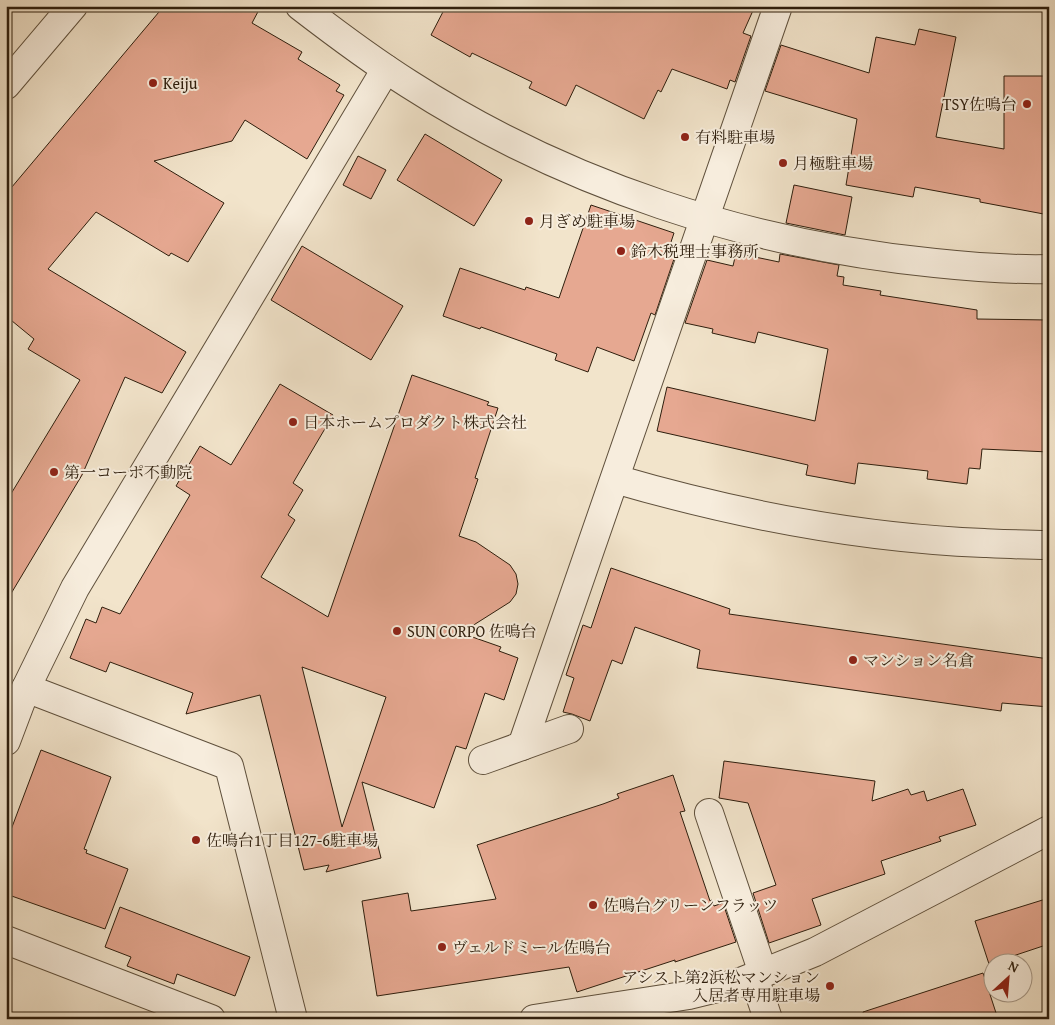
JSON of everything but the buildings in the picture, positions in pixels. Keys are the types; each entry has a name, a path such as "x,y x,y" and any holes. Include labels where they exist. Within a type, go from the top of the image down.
{"street":[{"path":"6,85 73,6"},
{"path":"300,6 386,69 474,122 540,156 609,185 679,211 750,231 823,248 897,259 972,266 1049,269"},
{"path":"522,746 778,6"},
{"path":"6,741 26,688 75,588 386,69"},
{"path":"615,478 683,498 763,516 861,533 952,541 1049,545"},
{"path":"26,688 230,766 293,1019"},
{"path":"483,760 569,729"},
{"path":"709,813 758,975 768,1019"},
{"path":"534,1019 690,995 758,975 815,952 1049,830"},
{"path":"6,940 211,1019"}],"place":[{"name":"Keiju","path":"153,83"},
{"name":"TSY佐鳴台","path":"1027,104"},
{"name":"有料駐車場","path":"685,137"},
{"name":"月極駐車場","path":"783,163"},
{"name":"月ぎめ駐車場","path":"529,221"},
{"name":"鈴木税理士事務所","path":"621,251"},
{"name":"日本ホームプロダクト株式会社","path":"293,422"},
{"name":"第一コーポ不動院","path":"54,472"},
{"name":"SUN CORPO 佐鳴台","path":"397,631"},
{"name":"マンション名倉","path":"853,660"},
{"name":"佐鳴台1丁目127-6駐車場","path":"196,840"},
{"name":"佐鳴台グリーンフラッツ","path":"593,905"},
{"name":"ヴェルドミール佐鳴台","path":"442,947"},
{"name":"アシスト第2浜松マンション 入居者専用駐車場","path":"830,986"}]}
